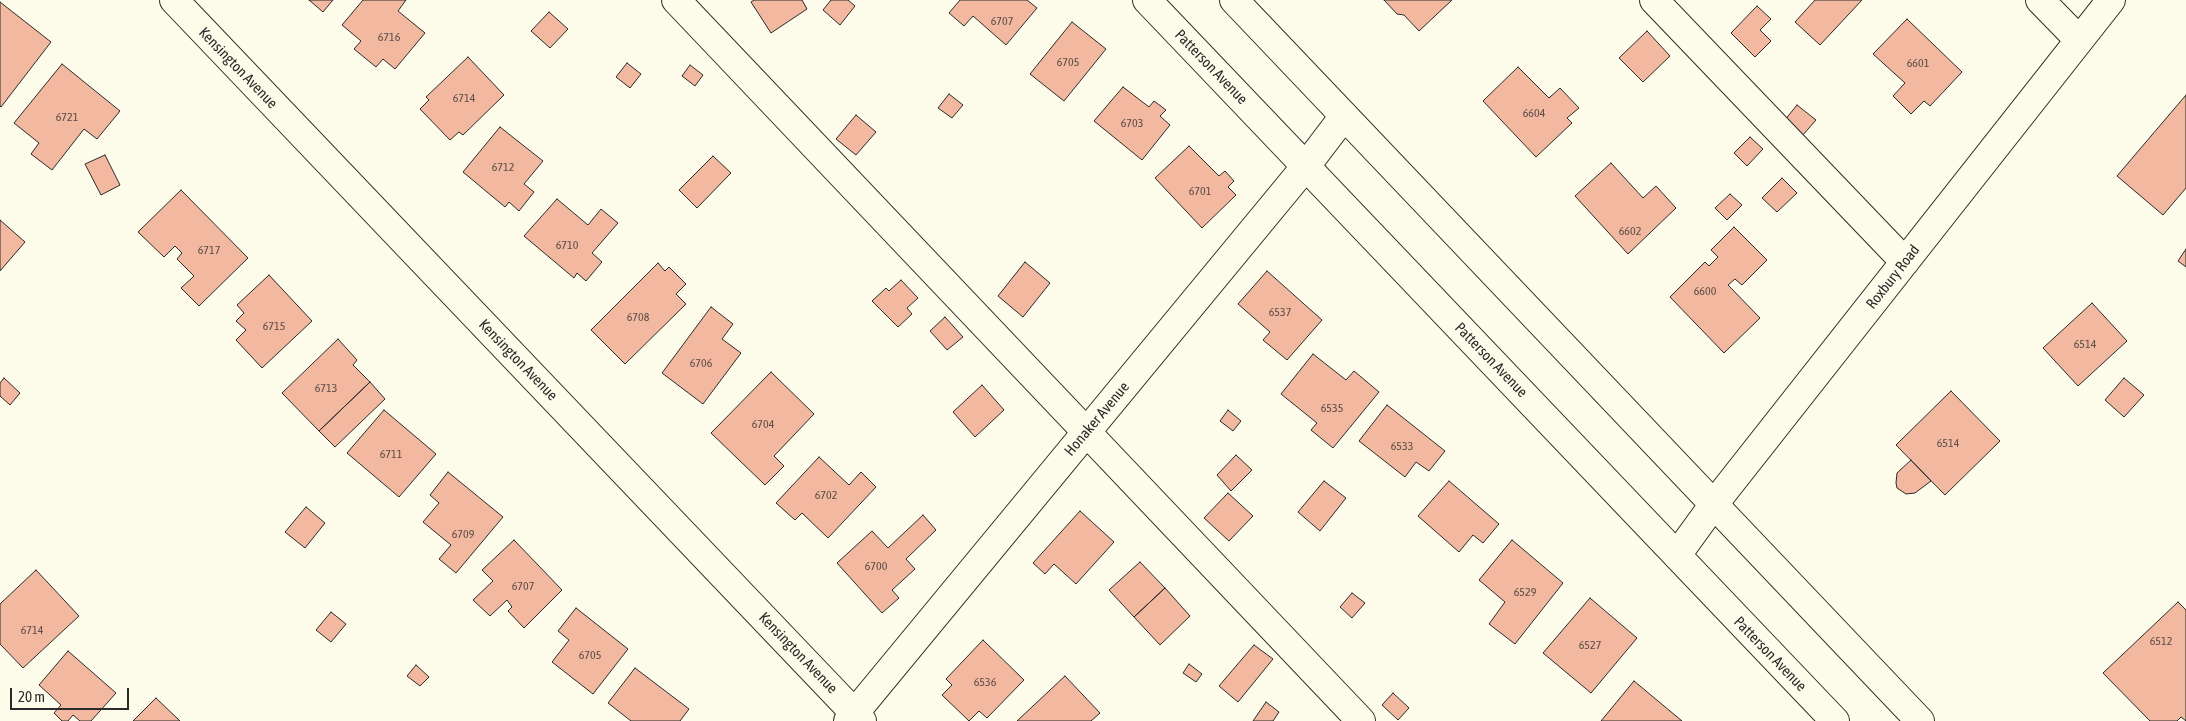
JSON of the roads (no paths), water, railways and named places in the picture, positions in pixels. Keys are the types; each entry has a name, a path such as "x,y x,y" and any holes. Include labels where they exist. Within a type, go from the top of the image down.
{"street":[{"name":"Kensington Avenue","path":"174,0 855,718"},
{"path":"676,0 1361,721"},
{"name":"Patterson Avenue","path":"1147,0 1835,721"},
{"path":"1234,0 1920,721"},
{"path":"1654,0 1905,262"},
{"path":"2040,0 2079,40"},
{"name":"Roxbury Road","path":"1677,556 1714,504 2111,0"},
{"name":"Honaker Avenue","path":"855,718 1086,432 1306,166 1344,116"}]}
